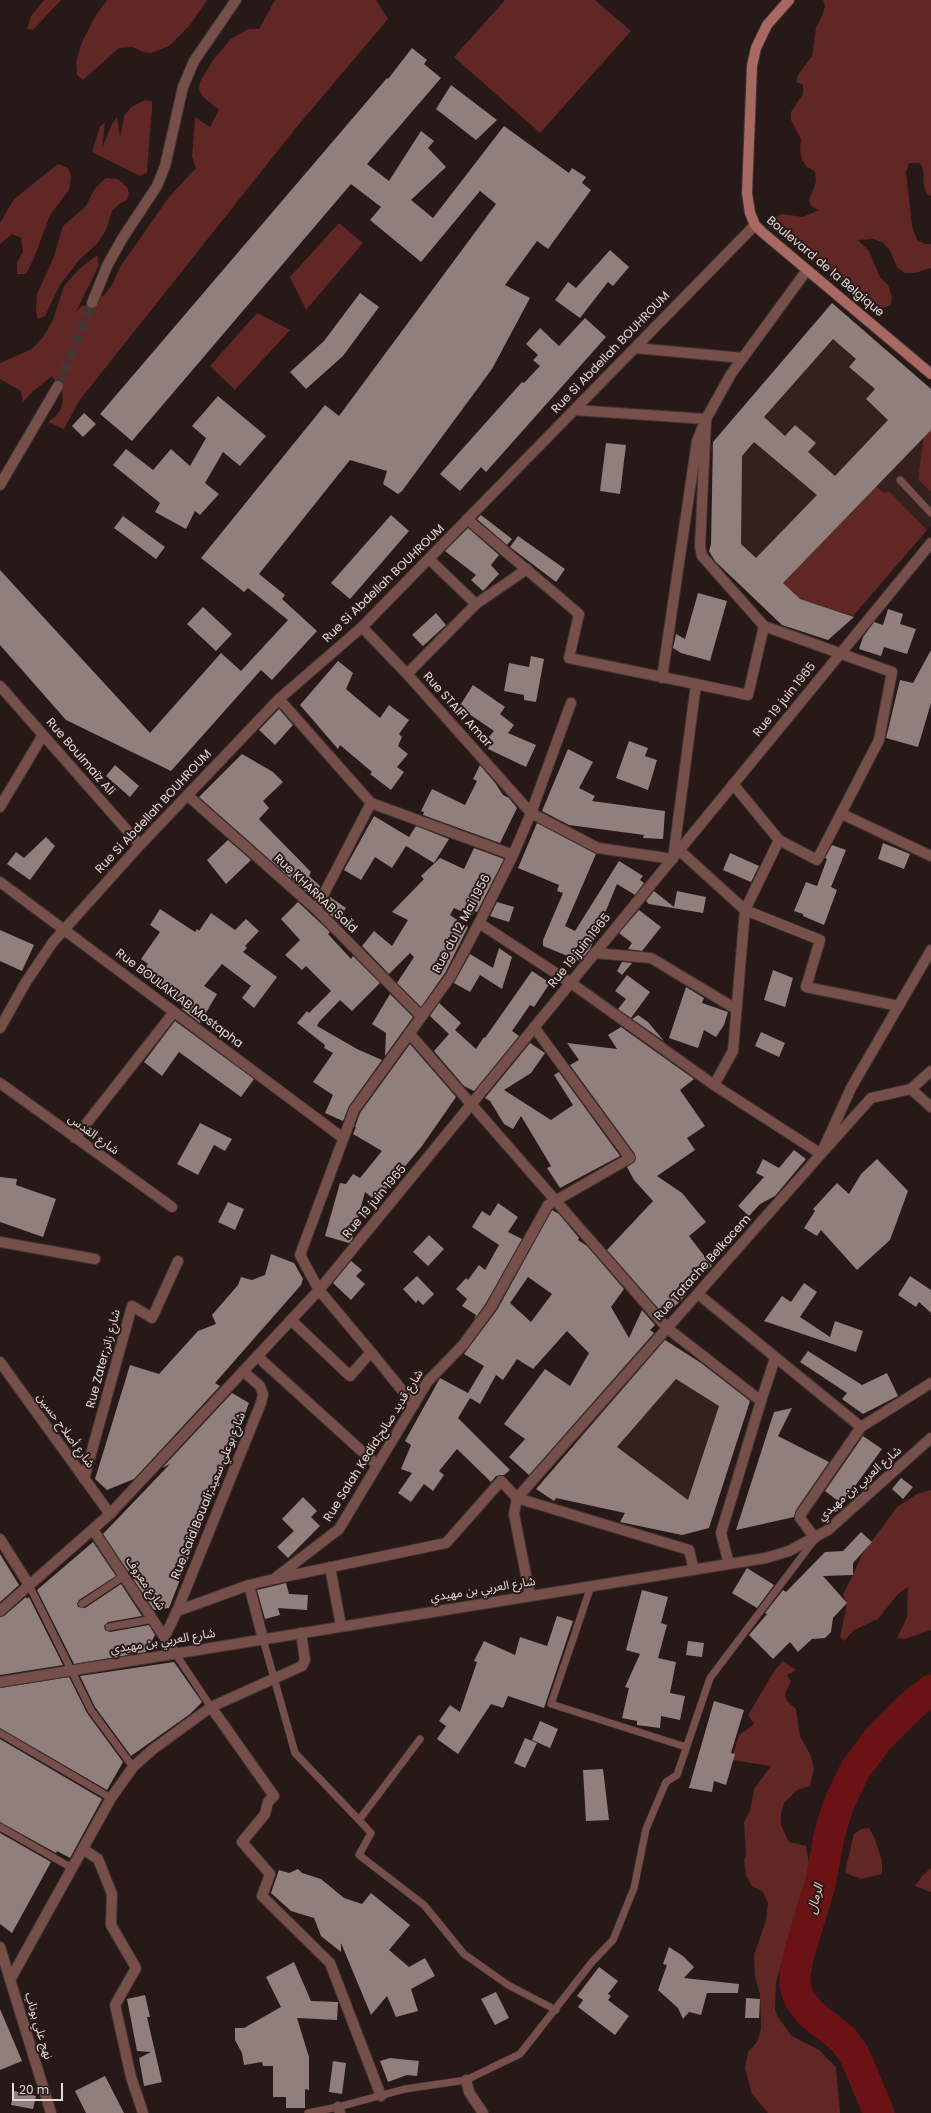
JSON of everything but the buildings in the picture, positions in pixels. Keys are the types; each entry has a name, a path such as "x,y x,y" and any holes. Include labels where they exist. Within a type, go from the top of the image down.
{"main road":[{"name":"Boulevard de la Belgique","path":"789,0 766,25 756,48 752,66 747,193 750,213 755,224 807,270 931,374"}],"street":[{"path":"92,303 107,266 157,186 165,166 183,87 194,61 236,0"},
{"name":"Rue Si Abdellah BOUHROUM","path":"0,1028 38,964 65,930 186,795 279,699 362,627 755,224"},
{"path":"662,678 698,441 706,419 731,374 807,270"},
{"path":"635,348 743,358"},
{"path":"0,485 58,386"},
{"path":"574,410 706,419"},
{"path":"706,419 700,546 702,556 764,626 892,672 879,740 817,860 779,840 733,784"},
{"path":"467,519 580,614 569,658 748,695 764,626"},
{"name":"Rue 19 juin 1965","path":"0,1611 110,1514 319,1290 472,1106 534,1027 931,543"},
{"path":"429,559 476,604"},
{"path":"407,674 476,604 527,569"},
{"name":"Rue STAIFI Amar","path":"362,627 407,674 531,813"},
{"path":"531,813 598,848 673,859 696,684"},
{"name":"Rue Boulmaïz Ali","path":"0,686 140,845"},
{"path":"279,699 371,803 513,855"},
{"name":"Rue du 12 Mai 1956","path":"414,1405 319,1290 300,1255 357,1103 451,976 513,855 531,813 571,703"},
{"path":"0,807 43,735"},
{"name":"Rue KHARRAB SaÏd","path":"186,795 316,909 421,1016"},
{"path":"316,909 371,803"},
{"path":"842,814 931,856"},
{"path":"714,1086 733,1052 745,910 779,840"},
{"path":"679,850 745,910 820,940 806,987 899,1006"},
{"name":"Rue BOULAKLAB Mostapha","path":"0,882 343,1138"},
{"path":"479,923 571,983 714,1086 821,1154 871,1098 911,1089 931,1071"},
{"name":"Rue Tatache Belkacem","path":"517,1498 821,1154 851,1088 931,950"},
{"path":"595,953 651,958 736,1009"},
{"path":"75,1138 174,1012"},
{"name":"Rue Salah Kedid;شارع قديد صالح","path":"274,1579 339,1529 428,1381 463,1345 491,1307 548,1204 630,1158 534,1027"},
{"path":"409,1033 667,1328 761,1401"},
{"name":"شارع القدس","path":"0,1082 75,1138 172,1206"},
{"path":"911,1089 931,1107"},
{"path":"0,1242 95,1258"},
{"name":"Rue Zater;شارع زاتر","path":"84,1480 132,1306 152,1318 178,1261"},
{"path":"698,1294 861,1428"},
{"path":"291,1320 350,1376 370,1352"},
{"path":"257,1356 378,1466"},
{"path":"729,1564 720,1533 775,1358"},
{"name":"شارع أصلاح حسين","path":"0,1362 110,1514"},
{"name":"Rue Saïd Bouali;شارع بوعلي سعيد","path":"164,1636 177,1611 262,1399 260,1386 244,1371"},
{"path":"815,1538 800,1518 861,1428 931,1384"},
{"name":"شارع العربي بن مهيدي","path":"0,1682 766,1558 789,1551 815,1538 840,1521 931,1438"},
{"path":"177,1611 249,1585 446,1543 501,1481 517,1498 689,1550 694,1570"},
{"path":"517,1498 514,1514 530,1596"},
{"name":"شارع معروف","path":"93,1530 154,1619 175,1653"},
{"path":"2,1546 29,1585"},
{"path":"330,1567 341,1626"},
{"path":"249,1585 263,1639"},
{"path":"10,1980 111,1798 133,1767 152,1750 212,1707 299,1668 304,1663 300,1633"},
{"path":"212,1707 274,1796 268,1802 265,1814 242,1842 270,1874 262,1896 330,1963 381,2096"},
{"path":"83,1849 98,1859 112,1894 111,1925 136,1968 115,2005 131,2077 143,2113"},
{"name":"نهج علي بوناب","path":"0,1947 51,2113"},
{"path":"466,2080 469,2092 483,2113"}],"lane":[{"path":"900,480 931,512"},
{"path":"308,2113 339,2110 405,2089 466,2080 520,2054 556,2010 592,1962 613,1940 634,1888 646,1829 666,1782 677,1774 710,1678 815,1538"},
{"path":"82,1604 124,1576"},
{"path":"29,1585 91,1710 133,1767"},
{"path":"591,1586 551,1704 686,1747"},
{"path":"109,1627 154,1619"},
{"path":"263,1639 295,1753 370,1833 359,1855 424,1905 464,1954 508,1985 556,2010"},
{"path":"175,1653 212,1707"},
{"path":"0,1733 111,1798"},
{"path":"359,1820 420,1739"},
{"path":"0,1827 72,1868"}],"shaded area":[{"path":"44,0 61,0 33,30 27,29 31,16"},
{"path":"107,0 207,0 190,25 169,46 151,53 143,52 133,47 119,48 83,80 77,75 76,61 82,42 96,15"},
{"path":"275,0 376,0 388,19 295,129 79,401 64,429 48,422 55,417 61,409 63,398 62,392 52,376 31,393 23,402 21,391 0,379 0,363 32,349 43,337 53,320 64,286 78,270 97,255 99,265 75,314 80,307 92,303 105,294 112,285 120,267 169,197 196,168 192,157 195,117 210,127 219,110 203,97 199,90 200,82 213,60 231,39 248,29 259,29"},
{"path":"505,0 595,0 631,31 540,133 454,57"},
{"path":"823,0 931,0 931,196 927,194 924,186 923,170 920,163 909,163 906,172 912,226 917,240 926,244 931,244 931,268 915,273 905,273 897,267 889,249 882,242 873,239 858,240 869,251 880,277 888,285 892,297 891,305 876,311 770,220 782,214 803,217 819,210 811,206 809,200 816,182 815,172 806,166 802,160 800,150 801,139 791,120 791,112 803,94 803,85 796,82 798,75 812,56 816,28 825,6"},
{"path":"145,100 152,101 152,108 147,173 140,176 92,152 100,126 105,123 102,148 112,124 117,117 120,138 124,116 131,107"},
{"path":"58,164 68,168 71,176 69,190 50,215 34,258 26,274 17,274 17,262 23,252 21,238 12,234 0,244 0,223 14,199"},
{"path":"106,178 118,179 127,187 129,193 127,200 119,204 112,211 106,230 97,244 80,259 60,285 45,316 38,319 36,311 37,294 53,259 63,226 86,206 95,188"},
{"path":"339,223 363,243 306,310 290,277"},
{"path":"832,303 931,389 931,526 847,623 828,640 782,625 718,562 711,558 709,551 711,544 713,454 710,450 711,445"},
{"path":"257,313 290,330 235,390 210,366"},
{"path":"931,430 931,492 918,479 924,437"},
{"path":"876,487 884,493 889,491 927,530 853,616 800,599 783,583"},
{"path":"658,1335 752,1395 709,1528 682,1535 620,1522 639,1485 610,1470 570,1438"},
{"path":"931,1490 931,1630 905,1639 897,1638 907,1617 908,1587 898,1594 878,1619 854,1630 844,1641 840,1637 847,1604 843,1595 863,1553 897,1507 917,1494"},
{"path":"783,1661 796,1670 787,1675 791,1681 785,1694 787,1701 796,1709 800,1736 810,1754 814,1769 810,1786 797,1790 784,1803 781,1813 781,1825 789,1842 806,1846 810,1869 797,1906 792,1930 776,1983 775,2009 777,2016 792,2036 819,2050 836,2067 840,2113 768,2113 752,2094 745,2068 748,2052 757,2042 761,2029 760,1994 755,1977 754,1955 766,1920 768,1903 763,1892 752,1886 746,1875 744,1860 746,1856 744,1822 750,1811 754,1789 771,1766 731,1760 739,1735 754,1724 748,1715 775,1670"},
{"path":"869,1828 874,1837 882,1861 882,1874 861,1879 846,1873 846,1867 854,1834 861,1829"},
{"path":"931,1868 931,1892 915,1886 922,1876"}],"waterway":[{"name":"الرمال","path":"879,2113 854,2054 843,2039 810,2013 799,1998 795,1986 795,1974 799,1954 821,1881 829,1836 838,1806 855,1770 878,1739 911,1706 931,1690"}],"tunnel":[{"path":"58,386 92,303"}]}
